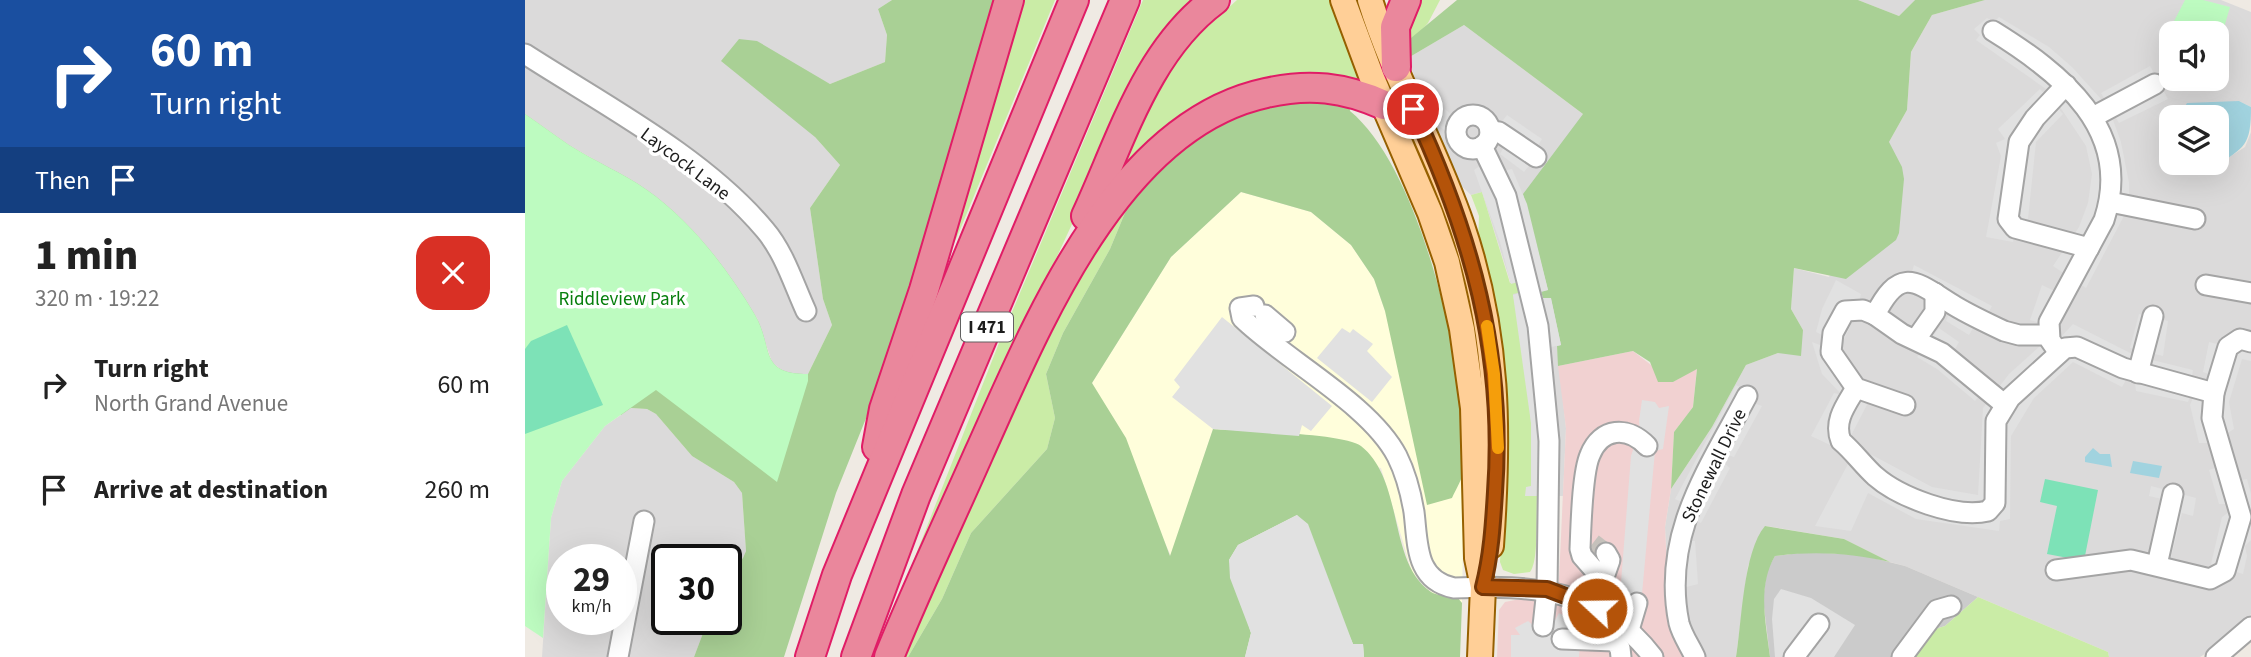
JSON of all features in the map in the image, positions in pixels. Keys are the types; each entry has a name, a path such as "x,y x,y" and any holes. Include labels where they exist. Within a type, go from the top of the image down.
{"highway":[{"path":"867,500 884,409 925,290 1009,0"},
{"name":"I 471","path":"810,657 837,575 867,500 1074,0"},
{"name":"I 471","path":"856,657 911,506 1125,0"},
{"path":"1049,309 1072,247 1154,68 1180,30 1215,0"},
{"path":"1396,66 1395,27 1406,0"},
{"path":"889,657 994,419 1080,248 1115,197 1168,143 1205,116 1231,102 1260,94 1315,86 1349,90 1384,105"}],"main road":[{"path":"1343,0 1430,213 1447,262 1462,329 1473,408 1476,558 1483,587"},
{"path":"1370,0 1462,225 1490,341 1498,451 1490,560 1483,587 1481,657"}],"street":[{"path":"1993,31 2034,56 2066,85 2092,117 2109,163 2110,202 2089,248 2049,322 2049,335 2059,353"},
{"name":"Laycock Lane","path":"525,54 692,164 734,198 767,232 806,311"},
{"path":"2092,117 2155,84"},
{"path":"2066,85 2030,124 2019,142 2008,219 2015,228 2089,248"},
{"path":"1536,157 1499,132 1486,139 1506,196 1538,326 1549,441 1547,589 1543,626"},
{"path":"2110,202 2195,219"},
{"path":"1875,315 1885,296 1898,284 1917,282 2004,331 2019,335 2049,335"},
{"path":"2206,285 2251,293"},
{"path":"1916,338 1935,312 1935,293"},
{"path":"1905,405 1856,388 1835,362 1831,342 1845,311 1863,310 1875,315 1902,334 1916,338 1943,353 2004,404"},
{"path":"2138,373 2153,316"},
{"path":"1297,364 1273,325 1297,364 1365,418 1397,455 1413,509 1418,555 1423,570 1440,585 1547,589 1597,608 1629,631 1653,657"},
{"path":"2056,570 2131,560 2215,579 2225,571 2241,517 2212,418 2214,393 2228,347 2240,339 2251,342"},
{"path":"1856,388 1837,423 1840,440 1874,475 1892,489 1920,502 1976,513 1987,511 1995,503 1996,421 2004,404 2070,346 2138,373 2214,393"},
{"name":"Stonewall Drive","path":"1695,657 1679,622 1678,552 1682,527 1700,484 1747,396"},
{"path":"1603,580 1582,556 1581,526 1590,455 1603,439 1625,431 1636,435 1647,446"},
{"path":"2157,565 2173,494"},
{"path":"618,657 643,521"},
{"path":"1581,526 1610,560 1597,608"},
{"path":"1629,631 1637,603"},
{"path":"1902,657 1937,610 1951,606"},
{"path":"1794,657 1819,624"},
{"path":"2216,657 2251,627"},
{"path":"1562,639 1614,641 1620,648 1621,657"}],"shaded area":[{"path":"525,0 892,0 878,9 887,35 885,62 830,84 800,69 815,137 840,165 810,208 823,299 832,325 808,374 786,374 772,362 757,318 698,236 648,191 569,145 525,114"},
{"path":"1858,0 1915,0 1899,16"},
{"path":"1985,0 2221,0 2251,12 2251,107 2239,101 2222,105 2159,105 2159,175 2229,175 2229,157 2245,147 2251,132 2251,614 2238,632 2200,657 2109,657 2108,652 1890,562 1844,539 1766,526 1748,566 1736,657 1685,657 1669,606 1665,527 1671,489 1712,427 1746,365 1778,353 1803,330 1791,309 1794,268 1829,277 1889,142 1907,110 1911,52 1932,15"},
{"path":"1999,17 2049,47 2072,67 2101,99 2105,124 2113,120 2121,142 2129,194 2120,194 2117,209 2125,214 2086,288 2053,266 2079,227 2088,203 2092,174 2086,146 2060,107 2067,98 2052,83 2046,89 1976,40 1980,35 1974,29 1987,18 1994,22"},
{"path":"1464,25 1583,114 1561,345 1557,346 1566,428 1563,496 1525,496 1511,284 1482,192 1471,195 1453,178 1408,58"},
{"path":"2150,66 2159,82 2159,91 2164,91 2168,99 2119,123 2101,93"},
{"path":"2040,89 2063,114 2036,142 2028,219 2017,218 2013,242 1986,237 2001,156 1996,143 2005,139 1998,129"},
{"path":"1445,109 1462,125 1460,133 1446,131 1437,125"},
{"path":"1507,115 1542,139 1537,147 1546,152 1535,166 1531,163 1524,172 1500,154 1505,145 1500,124"},
{"path":"1495,155 1503,171 1512,169 1527,204 1548,290 1541,292 1543,298 1551,298 1561,345 1551,347 1558,424 1557,496 1525,496 1526,487 1531,486 1531,423 1513,295 1523,292 1521,281 1511,284 1500,242 1474,170"},
{"path":"1241,192 1311,212 1351,245 1374,279 1385,311 1464,472 1462,603 1457,597 1433,594 1412,572 1381,468 1213,429 1171,556 1092,383 1171,257"},
{"path":"1914,265 1992,306 1980,328 1975,325 1969,335 1946,321 1950,311 1908,284"},
{"path":"1836,280 1861,294 1855,316 1840,348 1870,399 1843,451 1811,436 1834,393 1842,395 1822,374 1812,342 1820,345 1824,336 1816,332 1822,309"},
{"path":"2042,285 2067,297 2040,323 2030,320"},
{"path":"2139,314 2168,321 2163,356 2130,348"},
{"path":"1222,317 1332,406 1311,431 1302,425 1299,436 1213,429 1172,397 1180,387 1174,380"},
{"path":"2073,324 2136,356 2193,370 2192,376 2197,377 2188,402 2136,391 2135,383 2126,380 2122,387 2073,362 2034,398 2011,436 2010,519 2000,521 1999,531 1916,519 1868,493 1851,531 1815,526 1857,447 1932,487 1978,495 1983,408 2009,374 2040,346 2060,338"},
{"path":"1342,328 1350,333 1353,329 1373,344 1367,351 1392,377 1372,402 1317,358"},
{"path":"1939,328 1959,342 1954,351 1981,394 1975,401 1937,369 1917,357"},
{"path":"2241,331 2251,334 2251,361 2242,359 2229,402 2234,429 2212,443 2199,443 2190,405 2200,382 2212,375 2203,372 2209,342 2217,344 2226,336"},
{"path":"1633,351 1673,382 1697,368 1693,407 1674,432 1671,489 1665,527 1669,606 1685,657 1497,657 1499,610 1505,602 1529,597 1558,601 1566,428 1558,366"},
{"path":"1736,385 1756,395 1753,403 1762,406 1734,457 1728,455 1723,462 1730,468 1701,523 1694,520 1684,503 1675,499"},
{"path":"1642,400 1655,402 1659,408 1669,406 1663,449 1655,451 1641,605 1620,595 1631,456 1634,447 1642,452 1639,421"},
{"path":"631,408 647,409 656,414 692,456 734,482 742,493 746,551 742,559 742,544 651,544 651,635 702,635 694,657 542,657 546,595 546,635 637,635 637,544 549,544 551,518 562,481 605,426"},
{"path":"2231,463 2236,481 2247,479 2251,494 2251,540 2245,546 2247,556 2243,574 2211,564 2222,517 2229,512 2229,504 2219,504 2209,470"},
{"path":"2151,486 2196,498 2193,516 2182,513 2171,557 2151,551 2162,499 2149,496"},
{"path":"1297,515 1308,524 1353,644 1363,644 1364,657 1245,657 1251,633 1230,578 1229,560 1238,545"},
{"path":"1671,540 1695,541 1698,584 1671,591"},
{"path":"1807,552 1861,555 1905,566 1978,597 1945,626 1929,631 1909,657 1770,657 1763,599 1767,570 1775,556"},
{"path":"1781,589 1811,598 1855,625 1834,657 1775,657 1772,619 1774,599"},
{"path":"1559,613 1575,622 1600,624 1600,645 1580,644 1579,657 1511,657 1511,635 1520,635 1515,628 1528,621 1535,627 1554,622"}],"green space":[{"path":"892,0 994,0 925,246 885,371 836,493 784,657 694,657 702,635 742,635 742,559 746,551 742,493 734,482 692,456 656,414 647,409 631,408 621,415 525,114 569,145 638,184 679,216 721,263 755,315 774,364 792,373 808,374 832,325 823,299 810,208 840,165 815,137 721,61 739,39 757,41 830,84 885,62 887,35 878,9"},
{"path":"1019,0 1055,0 957,237 942,266"},
{"path":"1143,0 1196,0 1139,80 902,590 999,343"},
{"path":"1237,0 1330,0 1360,84 1324,73 1271,77 1206,102 1123,171 1160,79 1182,50"},
{"path":"1417,0 1440,0 1428,23 1405,49 1403,37"},
{"path":"1457,0 1858,0 1899,16 1915,0 1985,0 1932,15 1911,52 1907,110 1889,142 1902,167 1904,179 1896,240 1846,279 1794,268 1791,309 1803,330 1801,356 1778,353 1746,365 1712,427 1671,489 1674,432 1693,407 1697,369 1673,382 1658,382 1650,362 1633,351 1558,366 1557,346 1561,345 1551,299 1543,298 1541,291 1548,290 1523,194 1583,114 1464,25 1408,58 1405,49 1411,38"},
{"path":"2185,0 2203,0 2230,7 2226,21 2174,21"},
{"path":"1348,97 1350,111 1376,140 1399,179 1419,226 1436,278 1449,331 1463,430 1464,469 1452,498 1427,505 1385,311 1374,279 1351,245 1311,212 1241,192 1171,257 1092,383 1126,438 1170,556 1213,429 1314,435 1361,446 1375,461 1384,479 1401,542 1417,579 1431,592 1457,597 1462,603 1460,657 1364,657 1363,644 1353,644 1297,515 1238,545 1229,560 1251,633 1245,657 908,657 942,599 971,533 1047,449 1055,418 1046,374 1063,333 1110,249 1134,191 1191,135 1256,102"},
{"name":"Riddleview Park","path":"525,114 569,145 638,184 679,216 721,263 755,315 774,364 792,373 808,374 808,381 777,482 656,390 605,426 562,481 551,518 549,544 546,544 543,638 525,626"},
{"path":"1134,191 1110,249 1063,333 1046,374 1055,418 1047,449 971,533 942,599 908,657 904,657 994,449 1069,289"},
{"path":"1482,192 1510,283 1521,281 1523,292 1513,294 1527,376 1531,423 1531,487 1525,496 1537,496 1537,537 1535,558 1530,572 1514,574 1503,570 1500,562 1508,422 1503,360 1478,244 1479,216 1471,195"},
{"path":"567,325 603,405 525,434 525,349 531,341"},
{"path":"2045,479 2098,490 2084,561 2047,554 2057,506 2040,502"},
{"path":"1765,526 1844,539 1890,562 1833,554 1775,556 1769,568 1764,593 1770,657 1736,657 1748,569 1752,552"},
{"path":"1978,597 2108,652 2109,657 1909,657 1929,631 1945,626"}],"water":[{"path":"2239,101 2251,107 2250,130 2244,144 2229,158 2229,105 2186,105"},
{"path":"2093,448 2100,454 2110,454 2112,467 2085,462 2085,457"},
{"path":"2133,461 2162,466 2159,478 2130,473"}],"tunnel":[{"path":"1593,543 1606,553"}],"slow traffic":[{"path":"1487,326 1494,374 1498,448"}],"route":[{"path":"1413,109 1462,225 1482,298 1490,341 1498,451 1490,560 1483,587 1547,589 1597,608"}]}
